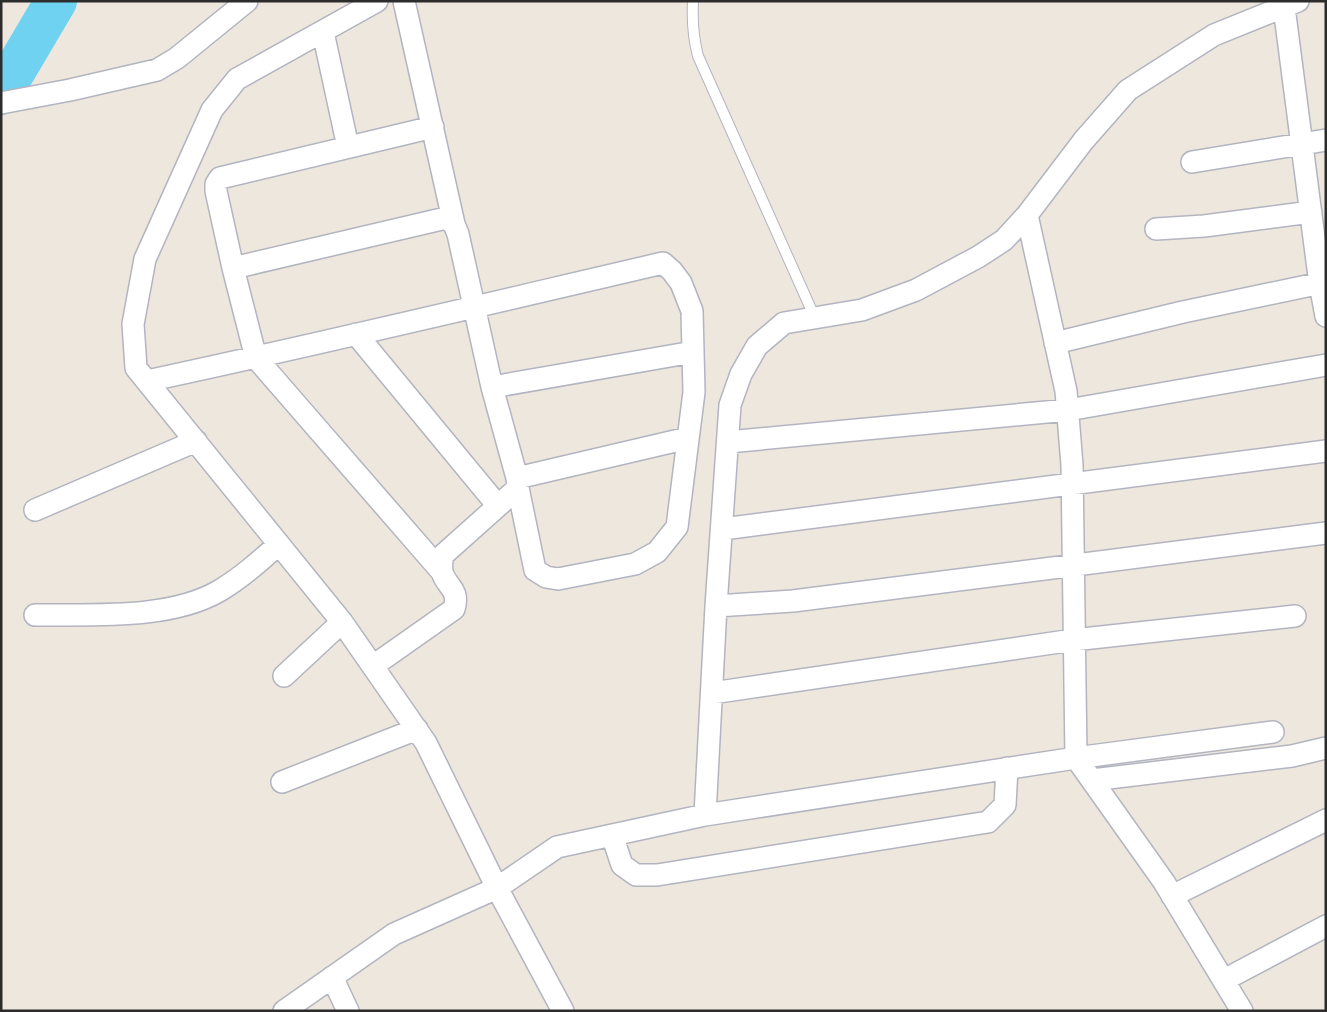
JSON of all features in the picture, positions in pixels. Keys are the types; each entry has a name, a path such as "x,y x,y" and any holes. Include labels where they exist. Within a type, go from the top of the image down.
{"street":[{"path":"1,103 70,90 157,70 177,58 247,1"},
{"path":"377,1 237,80 212,110 146,259 133,324 136,368 342,622 417,729 426,743 497,888 563,1011"},
{"path":"148,382 256,358 356,334 474,307 663,263 672,271 681,284 692,311 694,392 676,527 657,552 635,564 572,578 558,579 546,577 535,570 517,483 492,386 474,307 458,234 454,224 404,1"},
{"path":"705,815 716,606 723,528 730,405 741,374 757,346 784,323 862,310 916,290 1004,240 1027,215 1084,140 1128,90 1214,35 1291,4 1303,144 1326,316"},
{"path":"323,32 348,148"},
{"path":"373,666 454,609 456,601 454,590 442,572 256,358 233,268 216,184 220,178 432,127"},
{"path":"1192,162 1326,140"},
{"path":"1156,230 1204,226 1311,212"},
{"path":"1027,215 1066,391 1068,410 1074,565 1073,640 1076,758 1172,896 1242,1011"},
{"path":"233,268 446,218 454,224"},
{"path":"1055,343 1183,312 1323,284"},
{"path":"356,334 498,506"},
{"path":"492,386 693,352"},
{"path":"728,442 1068,410 1326,365"},
{"path":"442,572 443,556 498,506 517,483 688,438"},
{"path":"35,510 196,442"},
{"path":"723,528 1326,451"},
{"path":"716,606 793,601 1326,533"},
{"path":"35,615 148,612 185,605 217,592 251,569 279,544"},
{"path":"712,694 1073,640 1295,616"},
{"path":"284,676 342,622"},
{"path":"282,782 417,729"},
{"path":"284,1011 394,934 497,888 557,848 705,815 1007,768 1273,732"},
{"path":"1092,780 1292,756 1326,748"},
{"path":"612,835 622,865 636,876 657,875 988,822 1005,805 1007,768"},
{"path":"1172,896 1326,820"},
{"path":"1224,980 1326,926"},
{"path":"332,977 348,1011"}],"lane":[{"path":"693,1 692,26 698,56 816,318"}],"waterway":[{"path":"1,94 56,1"}]}
